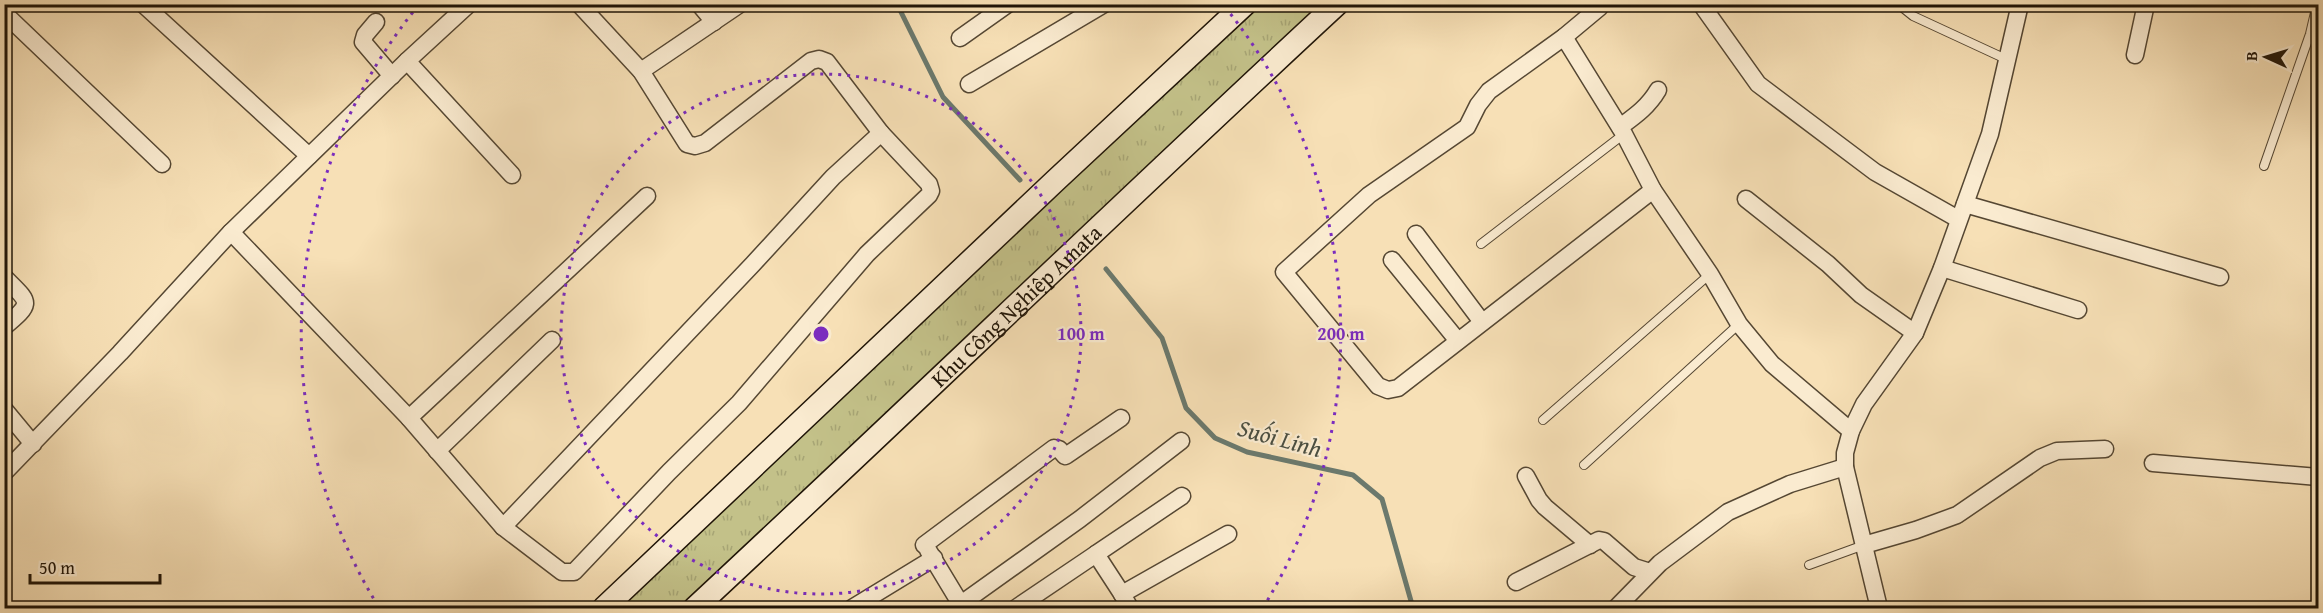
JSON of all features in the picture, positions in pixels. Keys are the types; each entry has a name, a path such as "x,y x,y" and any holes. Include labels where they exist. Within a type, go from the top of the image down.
{"street":[{"path":"143,4 309,156"},
{"path":"4,473 231,232 469,4"},
{"path":"231,232 409,418 503,527 562,572 574,572 669,472 739,403 867,254 929,195 931,190 929,184 881,133 828,62 819,59 811,61 705,143 694,146 687,144 641,71 579,4"},
{"path":"699,4 714,22"},
{"path":"641,71 740,4"},
{"path":"960,38 1008,4"},
{"path":"969,84 1104,4"},
{"path":"604,609 1245,4"},
{"name":"Khu Công Nghiệp Amata","path":"695,609 1337,4"},
{"path":"1701,4 1758,84 1875,172 1962,211 2220,277"},
{"path":"1879,609 1845,467 1845,453 1851,430 1864,404 1916,333 1942,268 1990,134 2020,4"},
{"path":"2135,55 2146,4"},
{"path":"1600,7 1564,37 1489,91 1482,97 1467,127 1369,195 1284,272 1378,386 1388,390 1398,388 1653,189"},
{"path":"4,13 162,164"},
{"path":"376,22 365,35 363,42 369,52 392,76"},
{"path":"1564,37 1622,130 1653,189 1710,274 1739,324 1772,364 1851,430"},
{"path":"407,61 512,175"},
{"path":"1622,130 1652,100 1658,90"},
{"path":"503,527 833,177 881,133"},
{"path":"409,418 647,196"},
{"path":"1746,199 1828,264 1860,295 1916,333"},
{"path":"1416,234 1482,322"},
{"path":"1392,260 1458,341"},
{"path":"1942,268 2078,310"},
{"path":"4,277 25,299 26,304 24,310 4,327"},
{"path":"437,451 552,340"},
{"path":"4,410 33,444"},
{"path":"852,609 926,547 1054,448 1067,455 1121,418"},
{"path":"926,547 962,606 1181,441"},
{"path":"1864,545 1916,530 1957,514 2040,458 2057,451 2105,449"},
{"path":"2153,463 2319,477"},
{"path":"1616,609 1660,563 1728,512 1790,484 1845,467"},
{"path":"1526,476 1545,507 1590,545"},
{"path":"1017,609 1182,496"},
{"path":"1096,554 1126,601 1228,534"},
{"path":"1516,582 1599,540 1604,541 1634,567 1650,572"}],"lane":[{"path":"1898,4 1912,16 2008,60"},
{"path":"2264,166 2310,34 2318,4"},
{"path":"1481,244 1622,130"},
{"path":"1544,420 1710,274"},
{"path":"1584,465 1739,324"},
{"path":"1809,565 1864,545"}],"green space":[{"path":"1260,5 1323,5 680,608 618,608 1064,186"}],"waterway":[{"name":"Suối Linh","path":"897,4 943,97 1020,180"},
{"name":"Suối Linh","path":"1106,269 1162,338 1186,408 1215,438 1247,452 1353,475 1382,499 1413,608"}]}
